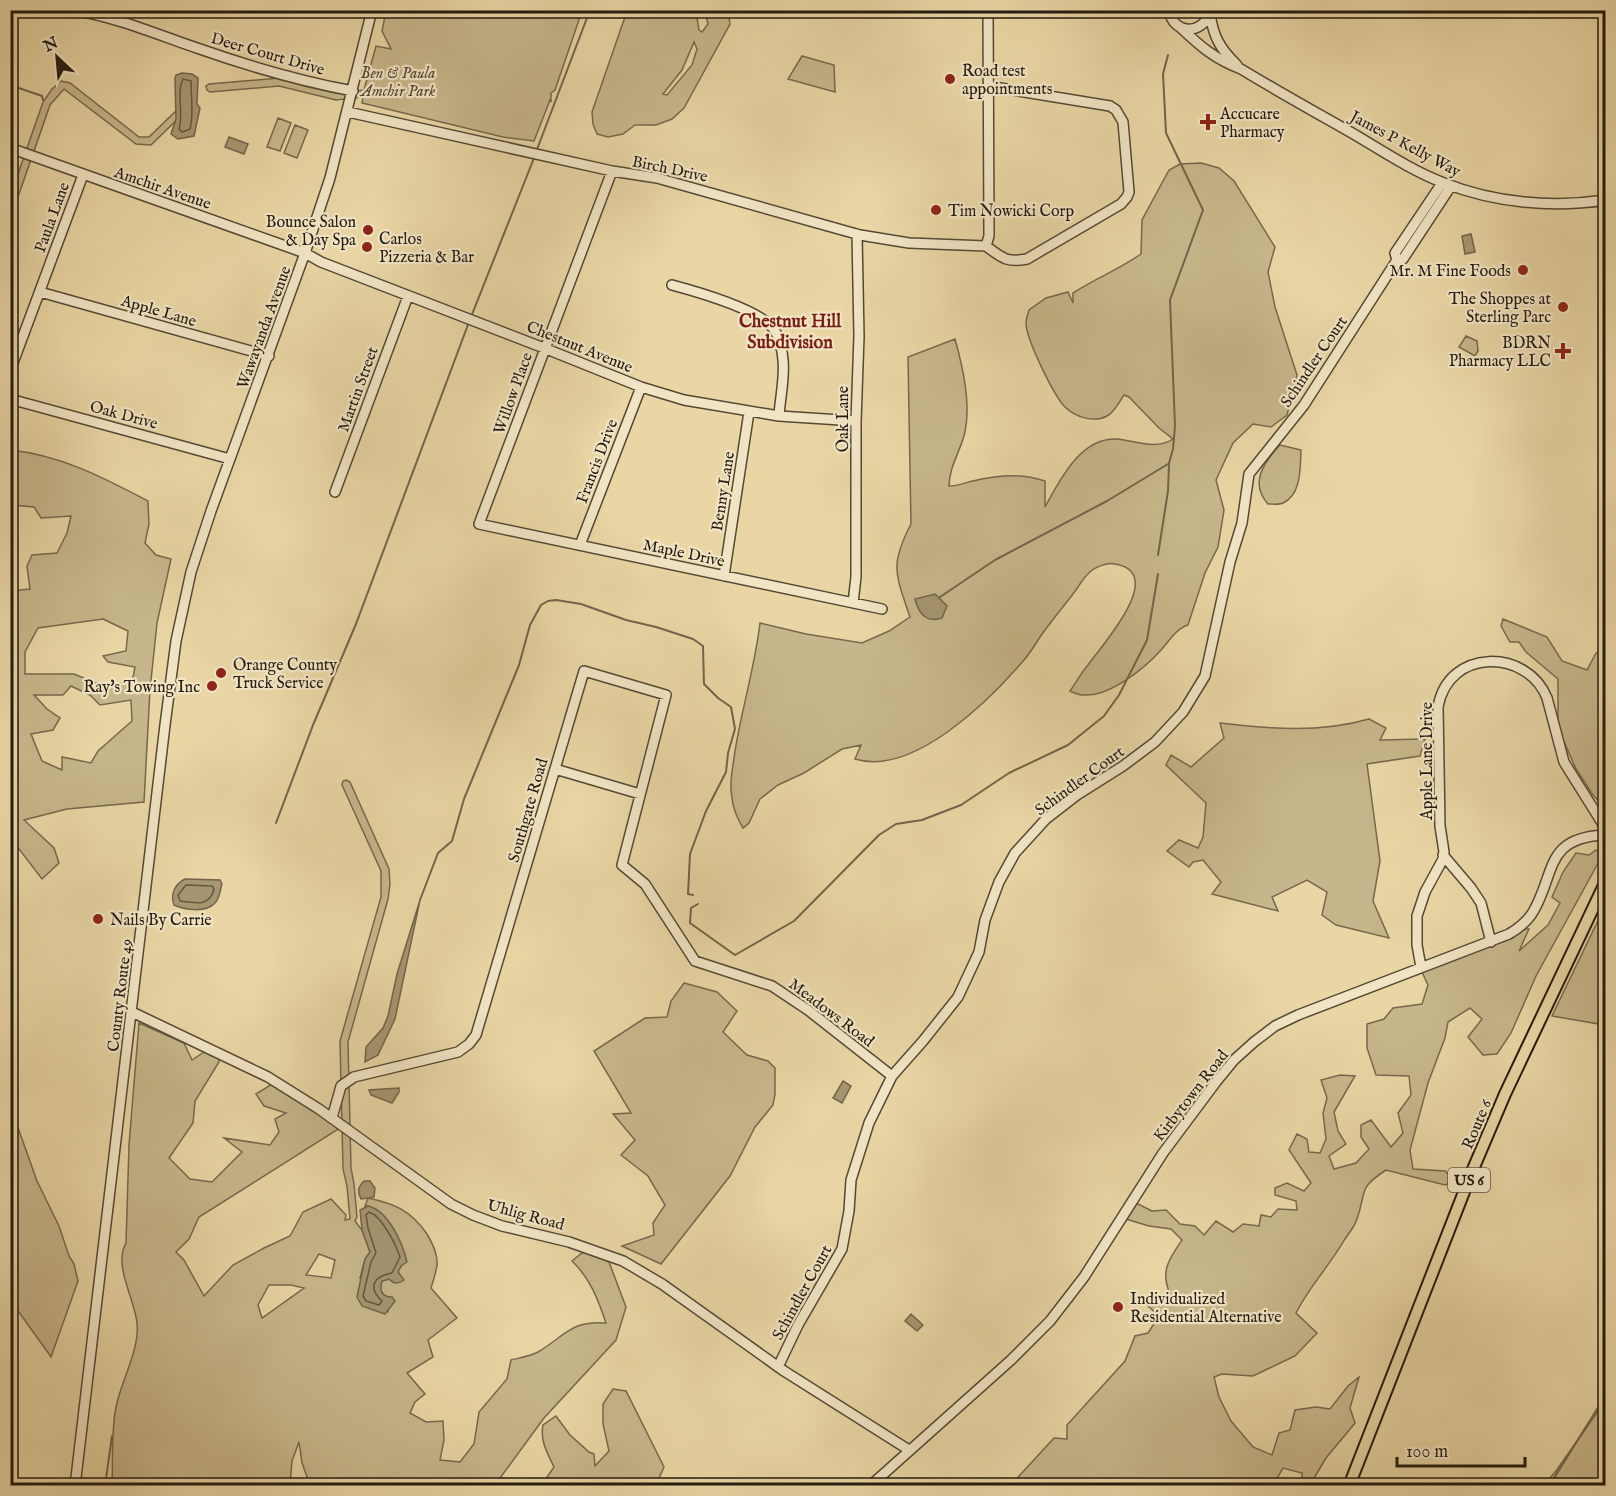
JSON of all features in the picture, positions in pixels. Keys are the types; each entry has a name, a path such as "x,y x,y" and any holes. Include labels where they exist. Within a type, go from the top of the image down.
{"main road":[{"name":"Route 6","path":"1349,1485 1475,1164 1505,1094 1605,881"}],"street":[{"name":"Deer Court Drive","path":"73,10 141,28 302,81 353,91"},
{"name":"Wawayanda Avenue","path":"211,511 306,253 348,112 372,10"},
{"path":"988,10 988,86 989,236 986,246 1002,258 1014,262 1028,259 1121,204 1129,192 1123,122 1116,110 1110,106 988,86"},
{"name":"James P Kelly Way","path":"1163,10 1200,47 1218,60 1241,69 1407,165 1446,184 1506,200 1544,204 1605,200"},
{"path":"1181,28 1193,30 1199,27 1204,24 1210,11"},
{"name":"James P Kelly Way","path":"1210,11 1214,34 1220,47 1241,69"},
{"name":"Birch Drive","path":"348,112 612,171 657,178 857,234 909,243 986,246"},
{"name":"Amchir Avenue","path":"10,147 306,253"},
{"name":"Willow Place","path":"479,524 612,171"},
{"name":"Paula Lane","path":"10,371 83,175"},
{"name":"Schindler Court","path":"778,1367 798,1325 842,1249 849,1211 851,1179 869,1123 892,1076 958,997 979,952 985,920 999,882 1015,853 1046,819 1155,742 1183,712 1205,676 1230,562 1242,523 1249,474 1304,405 1397,260 1403,259 1446,184"},
{"name":"Oak Lane","path":"853,603 856,577 856,422 859,336 857,234"},
{"name":"Chestnut Avenue","path":"306,253 321,262 641,387 684,400 749,412 856,422"},
{"path":"672,285 708,295 761,318 772,327 779,341 783,361 779,416"},
{"name":"Apple Lane","path":"40,292 269,356"},
{"name":"Martin Street","path":"335,492 408,296"},
{"name":"Francis Drive","path":"580,545 641,387"},
{"name":"Oak Drive","path":"10,399 230,459"},
{"name":"Benny Lane","path":"724,576 749,412"},
{"name":"County Route 49","path":"75,1485 98,1278 177,641 191,572 211,511"},
{"name":"Maple Drive","path":"479,524 882,609"},
{"name":"Apple Lane Drive","path":"1443,855 1440,826 1439,699 1443,688 1453,675 1466,666 1477,663 1506,664 1531,675 1540,683 1547,698 1564,762 1605,829"},
{"name":"Southgate Road","path":"332,1118 341,1086 354,1077 458,1052 476,1035 584,671 666,695 621,865"},
{"path":"555,769 640,794"},
{"name":"Kirbytown Road","path":"870,1485 1011,1360 1050,1321 1084,1277 1180,1128 1216,1082 1264,1033 1286,1020 1509,934 1528,920 1551,866 1562,850 1578,839 1605,835"},
{"path":"1421,968 1417,945 1417,916 1425,892 1443,855 1472,888 1481,903 1491,942"},
{"name":"Meadows Road","path":"621,865 645,884 695,961 772,986 808,1010 892,1076"},
{"name":"Uhlig Road","path":"132,1012 268,1077 332,1118 451,1204 502,1226 570,1242 623,1262 663,1284 778,1367 909,1450"}],"green space":[{"name":"Ben & Paula Amchir Park","path":"386,11 582,11 555,90 551,93 551,101 534,141 503,137 362,103 363,97 336,100 279,86 210,92 207,90 206,86 209,84 279,78 336,93 364,90 376,46 391,49 382,31"},
{"path":"627,11 696,11 699,30 702,32 708,24 705,11 728,11 730,24 684,108 672,119 656,125 635,125 623,134 608,137 597,134 592,112","holes":["694,42 697,49 692,65 667,95 663,94 682,70"]},
{"path":"802,56 834,65 835,92 788,79"},
{"path":"61,81 70,83 139,137 149,137 181,106 186,111 151,145 136,144 64,89 50,105 11,217 11,194 43,102"},
{"path":"278,118 291,123 280,151 267,147"},
{"path":"295,125 308,130 297,158 284,153"},
{"path":"1201,163 1219,168 1234,181 1275,247 1268,272 1275,307 1297,375 1287,415 1271,427 1253,424 1233,443 1216,480 1224,510 1218,547 1205,573 1188,625 1177,632 1162,649 1126,680 1093,694 1081,695 1070,691 1117,627 1133,595 1135,581 1130,570 1115,564 1098,567 1084,578 1028,655 1009,676 971,714 948,731 925,746 901,757 878,762 855,759 861,745 842,749 804,773 778,785 760,799 749,823 743,828 733,806 731,780 760,623 806,634 862,643 889,631 910,617 897,570 900,550 911,524 908,357 955,339 967,397 967,421 951,472 949,486 1000,476 1036,478 1045,481 1045,507 1066,471 1085,450 1097,443 1109,439 1155,445 1173,439 1129,397 1124,395 1117,407 1102,418 1085,418 1069,411 1060,401 1041,367 1027,331 1026,321 1029,310 1046,298 1068,292 1073,303 1073,293 1141,254 1142,220 1169,170 1180,164"},
{"path":"1466,336 1477,341 1478,351 1475,356 1459,347"},
{"path":"1280,445 1301,450 1299,480 1289,499 1281,504 1268,504 1262,496 1259,481 1264,466"},
{"path":"10,450 64,462 148,501 149,524 145,543 156,555 171,559 157,623 150,690 144,802 67,809 24,820 54,848 59,863 42,879 16,845 11,843 11,591 30,589 27,566 32,555 57,553 67,533 71,516 41,518 34,507 11,505","holes":["103,619 128,631 126,651 103,656 108,662 135,667 132,683 96,683 74,674 25,674 25,652 38,628","71,686 90,695 100,705 131,700 132,721 98,751 91,763 62,757 62,770 42,761 31,734 53,730 60,718 47,709 34,695 63,695"]},
{"path":"1503,619 1547,637 1562,661 1587,670 1596,653 1605,650 1605,808 1593,795 1576,769 1558,728 1558,679 1526,652 1519,642 1510,642 1501,626"},
{"path":"1369,719 1386,728 1380,740 1425,739 1420,756 1367,764 1380,861 1373,901 1389,938 1336,925 1322,915 1327,892 1307,880 1272,897 1278,911 1212,894 1221,882 1203,860 1193,862 1189,867 1167,851 1179,840 1198,848 1203,837 1206,803 1166,765 1171,755 1191,767 1224,738 1220,723 1276,728 1314,728"},
{"path":"343,781 350,782 389,869 390,884 388,899 348,1042 351,1168 357,1217 355,1221 362,1230 370,1252 365,1259 360,1278 388,1311 381,1284 382,1281 389,1279 394,1283 403,1280 398,1272 401,1266 368,1206 365,1206 368,1198 387,1203 409,1214 427,1234 435,1249 437,1261 431,1288 457,1318 428,1340 433,1357 407,1373 425,1394 415,1402 410,1413 426,1422 443,1421 444,1440 440,1460 460,1462 474,1444 479,1412 507,1379 511,1360 538,1352 576,1327 584,1324 606,1323 593,1289 584,1274 572,1261 587,1249 609,1262 626,1307 616,1340 544,1418 495,1485 310,1485 302,1463 299,1442 292,1461 290,1485 112,1486 114,1417 137,1333 137,1323 122,1262 126,1243 129,1145 139,1023 184,1043 192,1060 210,1048 220,1052 219,1062 195,1101 193,1123 169,1158 190,1179 212,1182 242,1152 224,1138 270,1145 279,1132 275,1119 286,1113 264,1106 256,1094 277,1081 340,1128 199,1217 189,1239 176,1252 184,1260 204,1296 233,1265 290,1236 303,1212 331,1199 346,1215 345,1220 350,1219 343,1169 340,1041 381,897 381,871 342,785","holes":["319,1254 335,1260 331,1278 306,1275","269,1285 291,1285 304,1288 262,1318 258,1305"]},
{"path":"1596,850 1602,856 1536,976 1511,1033 1497,1054 1483,1055 1468,1037 1482,1019 1470,1008 1448,1022 1445,1038 1428,1083 1410,1150 1413,1169 1445,1171 1455,1181 1445,1185 1386,1170 1377,1176 1364,1191 1356,1222 1296,1313 1317,1333 1295,1356 1253,1376 1222,1374 1214,1377 1219,1397 1231,1421 1253,1447 1272,1455 1279,1433 1290,1430 1295,1410 1316,1407 1330,1409 1348,1386 1359,1377 1350,1408 1355,1423 1326,1458 1310,1485 1302,1485 1302,1473 1283,1468 1273,1485 1010,1486 1054,1438 1067,1439 1067,1425 1125,1361 1135,1336 1148,1333 1159,1316 1147,1305 1170,1294 1166,1279 1167,1266 1182,1240 1171,1229 1149,1226 1126,1219 1136,1203 1152,1211 1166,1210 1180,1224 1195,1226 1204,1235 1216,1221 1233,1232 1243,1224 1259,1226 1261,1215 1271,1217 1278,1209 1297,1210 1296,1201 1275,1195 1275,1188 1287,1183 1304,1191 1311,1183 1289,1150 1297,1134 1307,1139 1309,1152 1320,1153 1326,1139 1323,1113 1327,1098 1321,1080 1340,1075 1355,1076 1334,1112 1338,1131 1346,1144 1329,1156 1334,1169 1356,1163 1369,1149 1361,1137 1361,1125 1371,1120 1391,1147 1403,1133 1398,1113 1411,1095 1409,1076 1376,1075 1367,1048 1367,1024 1384,1019 1393,1008 1422,1004 1428,985 1421,970 1474,948 1483,949 1503,933 1529,929 1519,951 1548,925 1560,903 1552,897 1563,872 1576,853 1589,855"},
{"path":"1605,906 1605,1025 1552,1016"},
{"path":"684,983 717,992 737,1011 723,1032 747,1055 768,1061 775,1068 775,1094 773,1105 755,1127 730,1176 661,1264 622,1246 654,1235 653,1223 665,1205 648,1176 621,1155 635,1140 613,1114 631,1113 594,1051 645,1018 667,1017 671,1001"},
{"path":"10,1124 17,1125 37,1181 74,1264 78,1281 51,1357 11,1301"},
{"path":"613,1389 626,1391 664,1467 656,1485 556,1486 556,1482 543,1483 554,1467 543,1441 543,1425 556,1416 570,1435 594,1454 595,1466 609,1451 603,1424 603,1404"},
{"path":"1605,1401 1605,1485 1544,1485 1556,1471"}],"water":[{"path":"192,74 198,78 197,104 200,108 194,136 178,139 171,134 176,119 175,78 176,75"},
{"path":"229,137 248,144 244,154 225,147"},
{"path":"1471,234 1475,252 1465,254 1462,236"},
{"path":"935,594 947,606 942,618 927,618 921,613 915,599"},
{"path":"185,879 220,880 222,884 217,901 201,909 174,905 174,890"},
{"path":"420,900 395,1019 378,1055 365,1062 366,1047 383,1028 388,1016 397,974"},
{"path":"843,1081 851,1086 842,1103 833,1098"},
{"path":"399,1088 392,1103 371,1095 369,1090"},
{"path":"364,1181 370,1181 375,1188 374,1197 361,1199 359,1189"},
{"path":"368,1206 382,1214 394,1229 407,1262 398,1272 404,1280 396,1283 389,1279 382,1281 382,1293 392,1297 395,1301 385,1314 362,1306 357,1297 365,1259 370,1252 362,1230 360,1210"},
{"path":"911,1314 923,1325 917,1331 905,1321"}],"waterway":[{"path":"536,152 590,10"},
{"path":"1158,555 1175,426 1170,300 1203,210 1166,133 1163,74 1168,55"},
{"path":"10,85 42,96 43,100"},
{"path":"471,317 534,158"},
{"path":"276,823 313,725 356,624 469,322"},
{"path":"940,597 995,560 1107,501 1168,464"},
{"path":"698,904 691,908 690,923 735,955 794,921 879,835 896,824 922,820 961,805 1009,773 1068,745 1104,716 1119,695 1147,640 1158,574"},
{"path":"420,900 438,853 452,841 464,799 519,665 530,625 541,605 556,600 581,604 626,620 656,627 693,639 703,646 704,684 731,707 735,729 728,753 726,772 706,811 690,854 688,894 693,895"},
{"path":"1549,1486 1599,1406 1606,1399"},
{"path":"105,1486 112,1436"}],"place":[{"name":"Road test appointments","path":"950,79"},
{"name":"Accucare Pharmacy","path":"1208,122"},
{"name":"Tim Nowicki Corp","path":"936,210"},
{"name":"Bounce Salon & Day Spa","path":"368,230"},
{"name":"Carlos Pizzeria & Bar","path":"367,247"},
{"name":"Mr. M Fine Foods","path":"1523,270"},
{"name":"The Shoppes at Sterling Parc","path":"1563,307"},
{"name":"BDRN Pharmacy LLC","path":"1563,351"},
{"name":"Orange County Truck Service","path":"221,673"},
{"name":"Ray's Towing Inc","path":"212,686"},
{"name":"Nails By Carrie","path":"98,919"},
{"name":"Individualized Residential Alternative","path":"1118,1307"}],"district":[{"name":"Chestnut Hill Subdivision","path":"790,331"}]}
